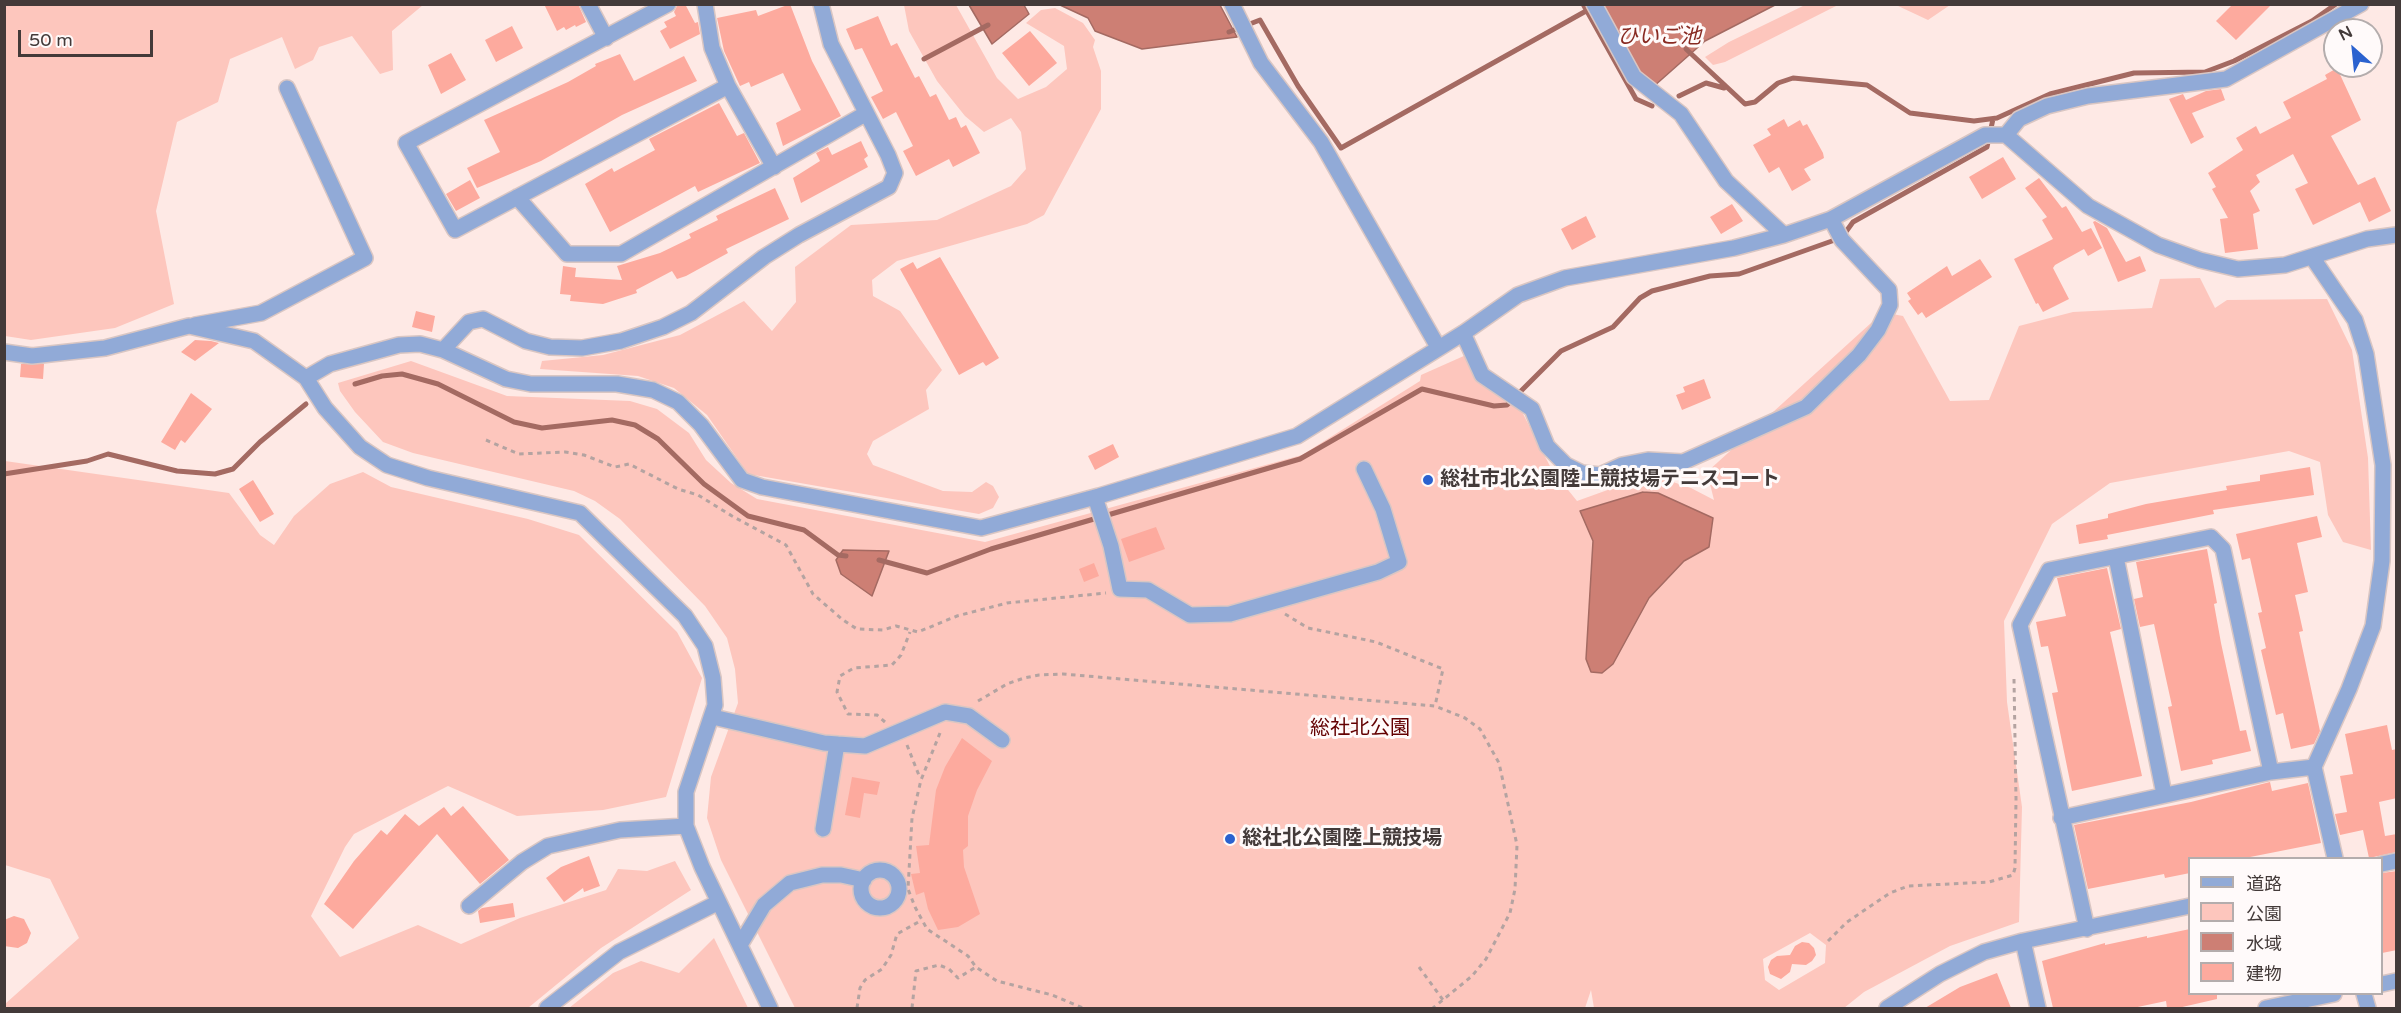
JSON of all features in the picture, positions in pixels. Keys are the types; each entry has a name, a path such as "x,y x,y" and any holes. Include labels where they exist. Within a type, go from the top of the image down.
{"street":[{"path":"588,4 606,38"},
{"path":"668,4 406,143 455,230 728,86"},
{"path":"705,4 712,48 728,86 774,167"},
{"path":"443,350 469,322 483,319 526,341 550,347 582,348 663,327 691,313 764,257 889,187 895,173 888,154 865,114 831,44 821,4"},
{"path":"1232,4 1261,63 1322,142 1438,347"},
{"path":"1594,4 1634,77 1681,114 1726,181 1784,235"},
{"path":"306,378 330,364 399,345 420,344 443,350 491,373 531,384 617,384 653,390 678,402 702,425 742,480 762,487 981,528 1095,497 1297,436 1463,333 1518,295 1565,278 1734,248 1784,235 1837,230 2019,119 2047,106 2088,96 2226,79 2361,4"},
{"path":"4,352 32,356 105,348 189,326 261,313 365,258 288,88"},
{"path":"517,197 567,254 621,254 865,114"},
{"path":"1996,135 2088,206 2158,245 2200,260 2238,269 2285,265 2367,239 2397,235"},
{"path":"1463,333 1482,375 1532,409 1541,436 1554,456 1582,473 1600,475 1622,465 1648,460 1683,462 1806,407 1859,355 1878,330 1890,305 1889,290 1837,230"},
{"path":"2312,256 2355,320 2366,354 2382,465 2382,561 2373,626 2349,689 2314,766 2335,857"},
{"path":"189,326 254,341 306,378 325,408 360,447 387,465 428,478 580,513 685,616 705,646 715,693 713,717 686,792 686,826 719,902 770,1008"},
{"path":"1095,497 1120,589 1148,590 1190,615 1230,614 1378,572 1399,562 1383,509 1364,469"},
{"path":"2087,929 2020,625 2049,570 2211,537 2223,549 2271,772"},
{"path":"2116,556 2164,794"},
{"path":"713,717 774,733 837,744 865,746 945,712 957,714 1002,740"},
{"path":"823,829 837,744"},
{"path":"2061,818 2271,772 2314,766"},
{"path":"469,906 522,862 548,846 620,830 686,826"},
{"path":"740,945 764,905 790,883 822,875 841,875 864,880"},
{"path":"547,1008 619,952 719,902"},
{"path":"1887,1008 1940,974 1984,952 2023,941 2188,906"},
{"path":"2023,941 2038,1008"},
{"path":"2266,1008 2325,995"}],"path":[{"path":"486,440 519,454 565,452 584,455 615,467 629,464 678,489 698,495 786,545 813,594 843,620 857,628 883,630 896,626 918,632 957,616 1007,603 1038,598 1099,595 1120,589"},
{"path":"1275,601 1294,622 1308,628 1376,642 1443,669 1434,706"},
{"path":"910,631 901,655 892,665 854,669 840,676 837,692 848,714 877,715 896,732 921,780"},
{"path":"1828,941 1847,922 1890,893 1908,886 1989,882 2013,874 2016,799 2014,668"},
{"path":"1083,1008 1052,995 997,981 976,967 968,956 927,929 908,889 910,836 921,780 939,734 957,714 988,693 1007,684 1039,675 1063,674 1434,706 1466,718 1480,729 1499,763 1517,845 1515,890 1510,913 1499,938 1472,976 1433,1008"},
{"path":"857,1008 860,988 865,980 882,969 891,955 897,934 922,920"},
{"path":"912,1008 916,971 939,965 949,969 958,978 976,967"},
{"path":"1419,967 1443,1000"}],"green space":[{"path":"4,5 423,5 392,31 393,70 380,74 352,36 319,47 313,60 295,69 282,37 230,59 218,102 177,122 156,211 174,304 115,328 31,340 5,336"},
{"path":"904,5 956,5 997,78 1018,99 1046,87 1067,69 1064,46 1026,23 1041,10 1055,8 1083,23 1095,40 1093,47 1101,71 1101,109 1044,215 1027,224 897,261 872,280 873,296 900,311 942,370 926,390 929,409 873,441 867,454 873,465 943,491 972,492 986,482 993,486 999,497 993,508 979,514 748,474 707,415 674,388 638,376 540,369 542,361 603,355 680,335 744,301 772,331 796,302 795,267 851,225 937,220 1011,186 1026,169 1021,132 1011,118 984,132 965,116 937,81 909,31"},
{"path":"1805,5 1838,5 1725,62 1713,65 1705,57 1729,42"},
{"path":"1896,5 1950,5 1928,20"},
{"name":"総社北公園","path":"2200,278 2215,308 2227,300 2327,299 2352,350 2368,458 2371,550 2343,542 2328,515 2320,462 2289,451 2110,483 2052,524 2004,621 2007,702 2022,807 2019,922 1950,946 1864,992 1844,1008 1594,1008 1591,990 1585,1008 795,1008 721,860 707,818 711,777 738,703 735,669 727,638 705,606 620,519 595,501 574,491 413,453 383,442 355,412 340,391 338,383 411,361 507,396 630,401 657,409 689,433 706,460 731,483 757,499 985,542 1302,455 1420,381 1421,375 1466,355 1519,406 1552,470 1577,501 1627,483 1661,478 1691,488 1714,500 1707,472 1871,323 1887,313 1903,316 1950,401 1989,400 2019,326 2073,312 2152,308 2160,279","holes":["1810,933 1826,945 1825,963 1779,990 1765,980 1763,959"]},
{"path":"5,461 229,493 260,535 274,545 294,516 330,484 363,472 391,487 528,519 579,535 677,632 702,678 666,797 603,810 517,816 448,786 354,834 345,847 311,916 340,957 418,925 461,944 520,918 606,890 618,869 647,871 675,861 691,890 601,948 528,1008 5,1008 5,1004 79,938 50,879 5,865"},
{"path":"714,938 748,1008 569,1008 613,973 641,961 679,973"}],"water":[{"path":"969,5 1024,5 1029,14 992,44"},
{"path":"1060,5 1220,5 1237,37 1142,49 1095,31 1088,18"},
{"name":"ひいご池","path":"1602,5 1775,5 1705,41 1653,87 1642,76"},
{"path":"1643,492 1658,493 1713,518 1709,547 1684,561 1649,598 1613,664 1602,673 1591,672 1586,659 1593,541 1580,511"},
{"path":"843,550 889,551 872,596 841,574 836,560"}],"building":[{"path":"544,4 578,4 586,22 576,27 575,25 566,30 564,27 557,31"},
{"path":"678,4 685,4 695,23 698,22 700,34 670,49 660,31 667,27 664,22 676,16 674,12"},
{"path":"790,4 812,61 841,116 783,146 776,123 801,110 783,73 751,87 749,82 740,86 724,51 717,18 756,10 758,16"},
{"path":"2233,4 2272,4 2236,40 2216,21"},
{"path":"878,16 891,46 897,43 915,78 919,76 930,97 936,94 949,120 956,117 961,128 966,125 980,153 953,167 949,159 916,176 903,151 913,146 896,112 883,119 871,97 883,91 862,48 855,50 846,29"},
{"path":"512,26 523,48 496,62 485,40"},
{"path":"1030,31 1057,63 1029,86 1002,53"},
{"path":"451,53 466,80 441,94 428,65"},
{"path":"620,54 634,81 684,56 697,81 622,115 541,161 477,188 467,168 500,152 484,120 568,82 596,66 595,64"},
{"path":"2342,78 2361,120 2331,136 2358,185 2375,177 2391,211 2369,222 2360,202 2313,225 2295,189 2308,183 2293,154 2256,175 2260,182 2250,191 2260,211 2253,214 2258,249 2225,253 2220,219 2228,218 2212,189 2216,187 2208,173 2243,150 2236,138 2256,126 2260,134 2291,118 2283,102 2327,79"},
{"path":"2221,89 2225,100 2192,113 2204,137 2191,144 2169,99 2183,94 2186,100 2206,91"},
{"path":"719,103 737,136 744,133 760,163 698,192 695,186 610,232 585,184 612,168 614,172 655,150 649,139"},
{"path":"1784,119 1788,127 1800,120 1803,126 1807,124 1824,158 1804,169 1811,180 1792,191 1779,167 1769,173 1753,145 1771,135 1767,129"},
{"path":"861,141 868,156 864,159 868,167 801,203 793,178 820,161 816,153 828,147 832,155"},
{"path":"2003,157 2016,179 1982,199 1969,177"},
{"path":"2039,178 2062,208 2066,206 2082,232 2091,228 2102,248 2088,256 2084,249 2055,265 2053,268 2069,299 2043,312 2038,303 2036,304 2014,259 2053,239 2042,220 2047,217 2025,188"},
{"path":"470,180 480,198 456,211 446,194"},
{"path":"775,188 789,219 726,249 728,253 686,276 677,279 672,271 636,290 637,293 603,304 570,301 571,295 560,294 563,266 576,268 575,277 622,280 617,266 660,253 691,238 689,234 718,220 716,216"},
{"path":"1732,204 1743,221 1721,234 1710,217"},
{"path":"1586,216 1596,237 1572,250 1561,229"},
{"path":"2093,222 2107,228 2126,262 2140,256 2146,271 2118,282"},
{"path":"940,257 999,358 986,366 983,362 959,375 900,269 913,262 917,269"},
{"path":"1980,259 1992,277 1926,318 1922,312 1918,315 1908,301 1911,299 1907,293 1947,266 1952,276"},
{"path":"416,311 435,316 432,332 412,327"},
{"path":"195,340 219,343 195,361 181,352"},
{"path":"21,364 44,364 43,379 20,377"},
{"path":"1704,379 1711,398 1682,410 1676,395 1685,392 1683,387"},
{"path":"191,393 212,409 185,443 181,440 175,450 161,442"},
{"path":"1113,444 1119,457 1095,470 1088,456"},
{"path":"2310,467 2314,495 2213,510 2214,514 2107,535 2108,539 2079,544 2076,525 2108,518 2108,514 2146,504 2227,490 2226,486 2260,481 2260,475"},
{"path":"253,480 274,514 260,522 239,489"},
{"path":"2317,516 2322,537 2297,543 2308,592 2295,595 2303,631 2299,632 2320,731 2314,744 2291,749 2283,713 2276,715 2261,650 2266,648 2258,613 2262,612 2250,558 2242,560 2236,534"},
{"path":"1156,527 1165,549 1129,562 1121,539"},
{"path":"2207,549 2217,603 2214,604 2221,643 2240,731 2246,730 2251,751 2212,760 2213,764 2181,771 2168,707 2172,706 2154,624 2140,627 2134,599 2143,597 2136,562"},
{"path":"1094,563 1099,576 1084,582 1079,569"},
{"path":"2107,568 2121,629 2110,632 2142,776 2072,791 2052,693 2058,692 2048,646 2041,647 2036,622 2066,616 2057,578"},
{"path":"2387,725 2392,750 2397,749 2397,798 2379,802 2385,836 2397,834 2397,852 2369,857 2363,830 2340,835 2335,814 2347,812 2340,776 2353,774 2345,734"},
{"path":"962,738 992,761 977,790 968,816 968,846 963,850 964,867 980,914 958,927 938,930 928,909 924,892 916,895 911,874 920,873 916,846 929,845 936,790 945,767"},
{"path":"852,777 880,782 877,795 864,793 860,818 845,815"},
{"path":"2270,782 2272,791 2308,783 2321,843 2250,857 2188,857 2188,873 2165,878 2164,874 2088,889 2074,825 2191,802"},
{"path":"463,806 509,860 480,884 437,834 353,929 324,904 354,861 381,830 387,835 405,814 419,826 444,807 451,816"},
{"path":"589,856 600,886 584,892 583,888 564,902 546,878 561,867"},
{"path":"2397,871 2397,950 2383,953 2383,873"},
{"path":"513,903 515,917 480,923 478,911 482,908"},
{"path":"14,916 24,919 31,933 27,943 18,948 4,946 4,920"},
{"path":"2188,929 2188,995 2217,995 2217,999 2178,1008 2167,1008 2166,1001 2133,1008 2053,1008 2042,961 2105,943 2105,945 2147,936 2147,938"},
{"path":"1802,942 1809,943 1814,948 1816,955 1812,961 1806,965 1792,964 1790,972 1781,979 1770,974 1768,967 1771,960 1777,956 1790,955 1795,946"},
{"path":"1997,973 2011,1008 1925,1008 1960,987"}],"waterway":[{"path":"1583,4 1636,99 1652,106"},
{"path":"1686,49 1745,104 1755,102 1778,83 1793,78 1867,85 1910,113 1974,121 1997,118 2050,94 2134,73 2205,72 2234,61 2312,21 2336,4"},
{"path":"1229,32 1260,20 1298,86 1341,148 1586,11"},
{"path":"924,59 988,25"},
{"path":"1679,96 1706,83 1724,88"},
{"path":"879,560 927,573 991,549 1300,459 1422,389 1494,406 1507,405 1561,351 1613,327 1640,298 1652,291 1710,276 1739,274 1832,241 1845,233 1853,222 1987,147 1993,119"},
{"path":"355,384 382,376 402,374 438,384 514,422 542,428 612,420 635,425 658,439 704,484 748,516 804,530 838,555 846,556"},
{"path":"4,474 87,461 108,454 177,471 215,474 233,469 260,442 306,404"}],"place":[{"name":"総社市北公園陸上競技場テニスコート","path":"1428,480"},
{"name":"総社北公園陸上競技場","path":"1230,839"}]}
